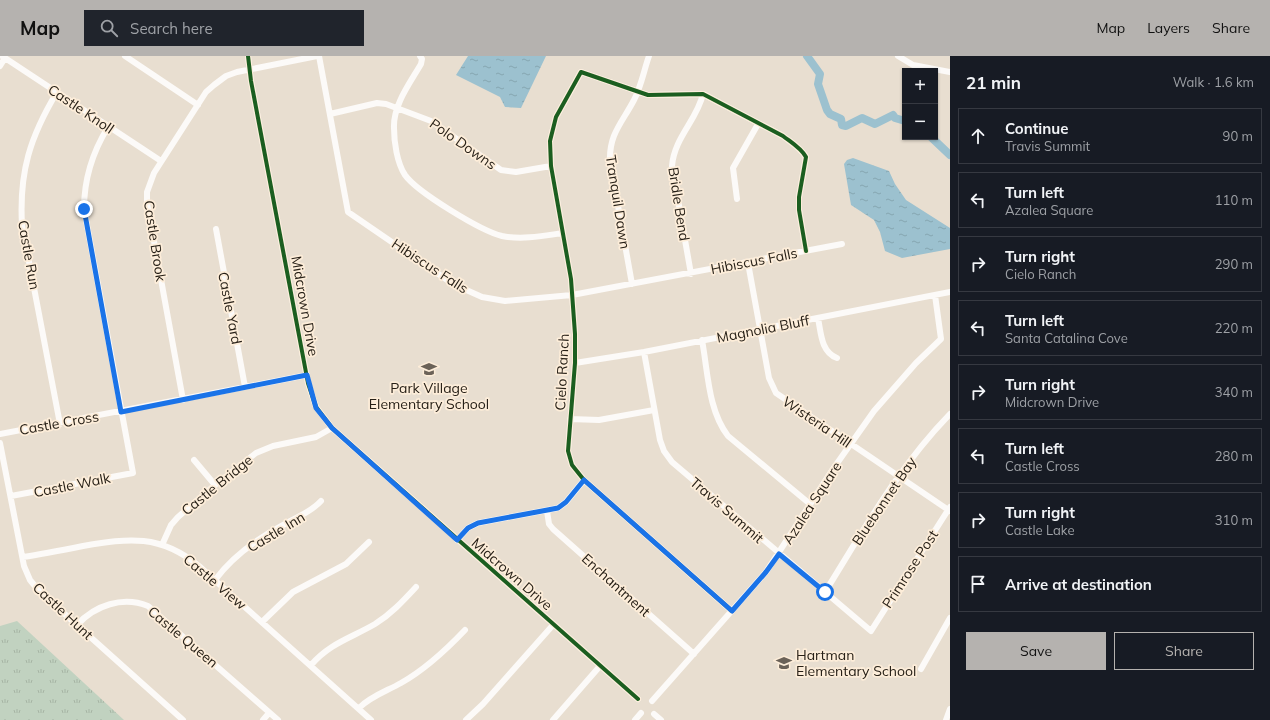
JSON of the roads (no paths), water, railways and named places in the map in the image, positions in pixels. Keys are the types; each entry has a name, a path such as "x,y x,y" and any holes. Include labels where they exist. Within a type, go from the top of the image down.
{"street":[{"path":"125,56 198,104"},
{"name":"Midcrown Drive","path":"248,56 251,68"},
{"name":"Midcrown Drive","path":"251,56 253,86 307,375 316,408 332,428 638,699"},
{"name":"Castle Brook","path":"183,400 147,203 150,183 161,161 198,104 210,88 218,81 231,74 251,68 318,56"},
{"name":"Hibiscus Falls","path":"318,56 348,212 453,284 471,293 505,301 572,295 691,274 842,244"},
{"name":"Tranquil Dawn","path":"632,284 610,161 609,147 614,132 637,92 648,56"},
{"path":"898,56 913,65 950,72"},
{"path":"0,66 4,57"},
{"name":"Castle Knoll","path":"4,57 161,161"},
{"path":"421,58 401,98 394,126 400,164 404,174 420,189 476,226 490,232 519,238 563,233"},
{"name":"Cielo Ranch","path":"637,92 581,72 556,116 550,141 551,166 572,295 575,363 568,444 569,458 576,471 584,480 732,611"},
{"name":"Castle Run","path":"57,92 43,115 29,150 24,168 21,206 22,225 60,424"},
{"path":"637,92 656,96 703,94 783,136 803,151 806,157 798,197 806,251"},
{"name":"Bridle Bend","path":"691,274 672,166 672,155 699,107 703,94"},
{"name":"Polo Downs","path":"330,114 377,103 398,108 431,121 501,170 516,172 551,166"},
{"path":"737,199 733,168 758,124"},
{"path":"108,127 98,143 88,170 84,209 121,412"},
{"name":"Castle Yard","path":"216,229 245,387"},
{"name":"Wisteria Hill","path":"748,263 769,378 776,393 898,477 949,509"},
{"name":"Magnolia Bluff","path":"575,363 644,352 950,292"},
{"name":"Azalea Square","path":"652,701 766,572 850,444 894,387 941,339 935,295"},
{"path":"818,318 826,351 831,356 838,358"},
{"path":"702,340 715,412 720,425 728,436 810,504"},
{"name":"Travis Summit","path":"644,352 660,440 664,451 672,462 871,631"},
{"name":"Castle Cross","path":"0,434 60,424 307,375"},
{"path":"570,419 599,420 654,410"},
{"name":"Castle Walk","path":"10,496 133,473 121,412"},
{"name":"Bluebonnet Bay","path":"825,592 898,477 920,448 950,414"},
{"name":"Castle Bridge","path":"162,545 171,525 178,517 215,485 256,453 273,446 316,437 332,428"},
{"name":"Castle Hunt","path":"0,443 22,557 26,573 35,587 183,720"},
{"path":"194,460 215,485"},
{"path":"457,540 468,528 478,523 546,511 562,506 584,480"},
{"name":"Castle Inn","path":"215,580 236,557 256,541 286,523 306,514 321,501"},
{"name":"Primrose Post","path":"871,631 949,509"},
{"name":"Enchantment","path":"546,511 549,524 553,529 694,654"},
{"name":"Castle View","path":"22,557 120,540 140,540 162,545 184,555 215,580 371,720"},
{"path":"262,622 293,592 346,564 369,542"},
{"path":"311,665 330,647 365,629 391,613 416,587"},
{"name":"Castle Queen","path":"77,625 93,610 109,604 131,602 148,606 278,720"},
{"path":"921,669 950,618"},
{"path":"466,720 483,704 553,625"},
{"path":"359,708 368,699 401,683 421,671 445,651 465,630"},
{"path":"553,720 600,666"},
{"path":"946,720 950,709"},
{"path":"262,720 269,713"},
{"path":"635,720 641,713"},
{"path":"654,714 661,720"}],"water":[{"path":"468,56 546,56 521,108 505,107 500,97 456,75"},
{"path":"853,158 889,171 895,184 906,200 950,228 950,249 902,258 885,251 880,232 874,220 851,205 844,164 847,160"}],"waterway":[{"path":"807,56 820,74 818,84 827,110 830,114 841,119 842,125 846,126 862,118 875,124 893,115 895,118 902,120"},
{"path":"934,140 950,155"}],"place":[{"name":"Park Village Elementary School","path":"429,369"},
{"name":"Hartman Elementary School","path":"784,663"}]}
